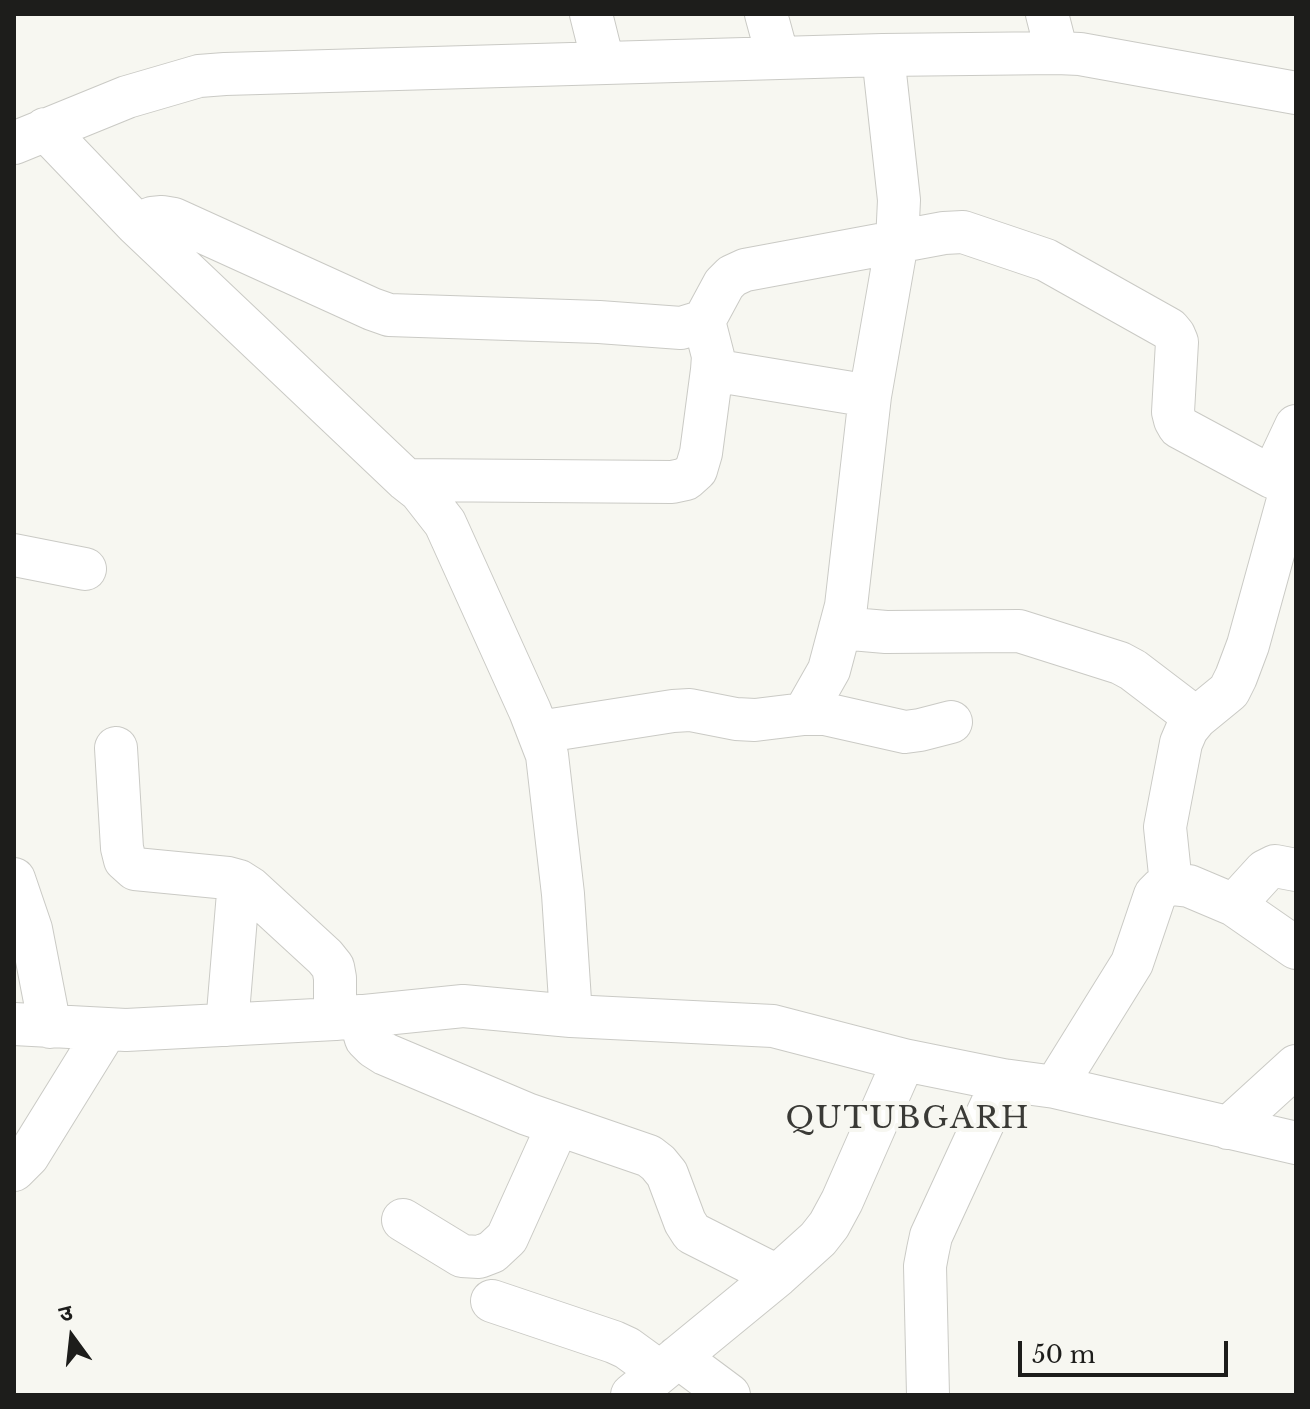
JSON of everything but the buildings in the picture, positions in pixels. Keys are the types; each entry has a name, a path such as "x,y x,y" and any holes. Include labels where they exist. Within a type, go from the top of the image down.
{"street":[{"path":"591,14 603,62"},
{"path":"766,14 778,58"},
{"path":"571,1016 563,894 549,770 539,732 445,523 420,491 136,224 29,136 127,97 199,76 883,55 1052,34 1080,54 1296,93"},
{"path":"804,714 829,670 846,606 870,396 897,242 899,200 883,55"},
{"path":"136,224 152,218 174,219 389,315 681,328 704,321"},
{"path":"406,480 672,482 686,479 696,470 701,453 712,370 713,356 704,321 724,284 732,276 745,270 963,232 1046,260 1169,329 1177,342 1173,412 1179,427 1287,483"},
{"path":"712,370 870,396"},
{"path":"1171,884 1165,827 1181,743 1196,718 1229,691 1248,645 1287,483 1296,426"},
{"path":"14,555 85,569"},
{"path":"840,628 886,632 1019,631 1120,663 1196,718"},
{"path":"539,732 690,710 755,720 825,714 905,732 951,722"},
{"path":"116,748 122,848 125,860 135,869 239,881 325,957 333,967 347,1018 374,1047 519,1111 649,1156 667,1174 692,1233 777,1276"},
{"path":"1234,905 1265,871 1275,866 1296,870"},
{"path":"14,879 31,929 32,1026 106,1030 227,1025 347,1018 463,1006 571,1016 773,1026 904,1060 1055,1087 1296,1143"},
{"path":"227,1025 239,881"},
{"path":"1055,1087 1132,963 1155,895 1162,888 1171,884 1189,886 1234,905 1296,948"},
{"path":"14,1170 28,1156 106,1030"},
{"path":"657,1375 777,1276 829,1225 904,1060"},
{"path":"1228,1128 1296,1066"},
{"path":"928,1395 925,1266 931,1236 1003,1080"},
{"path":"403,1220 462,1256 479,1257 492,1252 507,1238 558,1125"},
{"path":"492,1301 614,1342 627,1348 657,1375 729,1395"}],"district":[{"name":"QUTUBGARH","path":"908,1120"}]}
